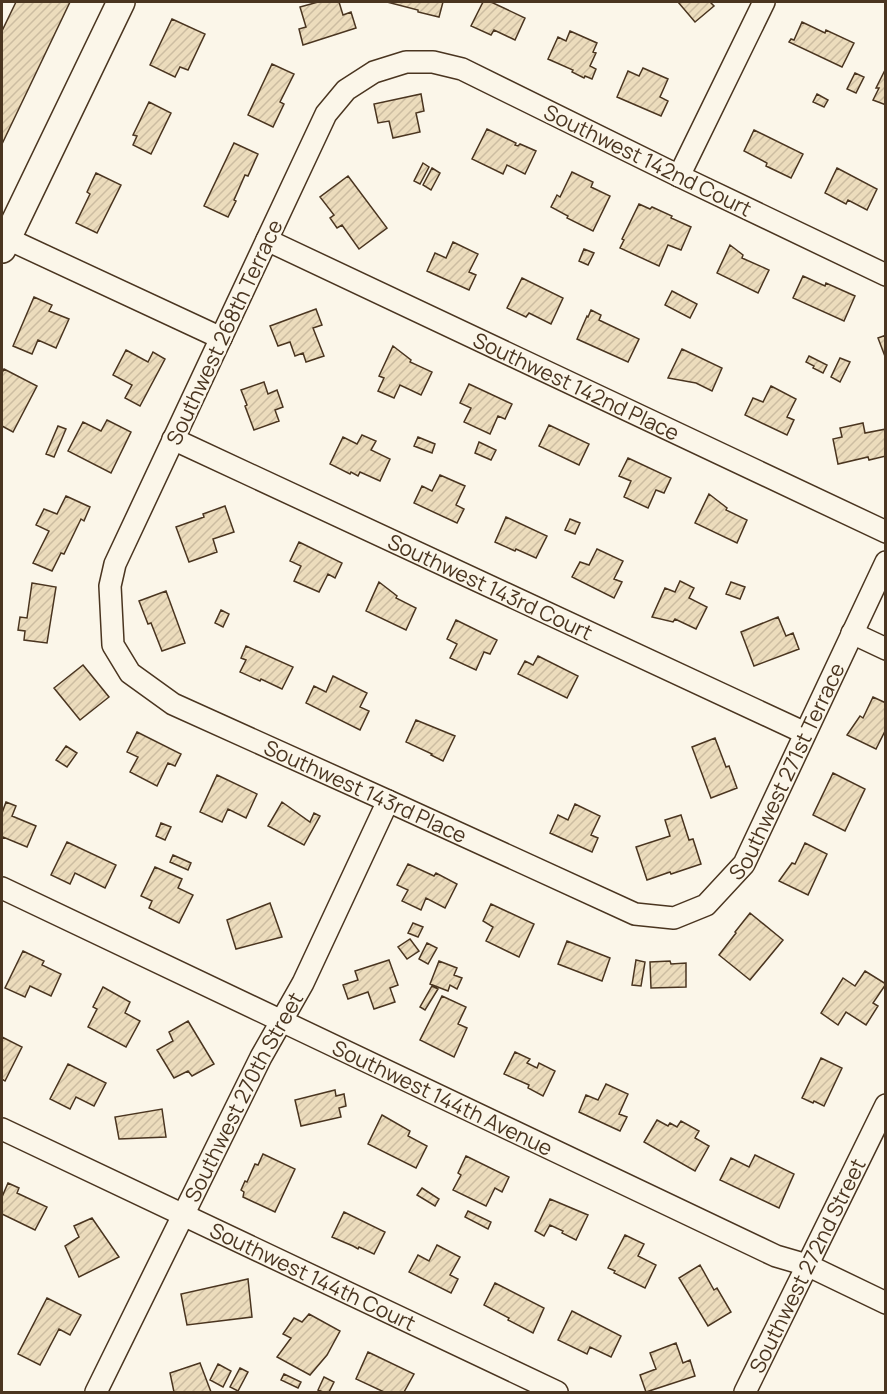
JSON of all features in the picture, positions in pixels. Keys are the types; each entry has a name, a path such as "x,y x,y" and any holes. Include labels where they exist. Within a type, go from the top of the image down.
{"main road":[{"path":"3,240 121,2"}],"street":[{"path":"679,176 764,2"},
{"name":"Southwest 142nd Court","path":"406,62 433,62 462,69 885,275"},
{"name":"Southwest 268th Terrace","path":"113,645 110,586 115,564 326,114 346,90 374,72 406,62"},
{"path":"3,240 221,338"},
{"name":"Southwest 142nd Place","path":"267,240 885,532"},
{"name":"Southwest 143rd Court","path":"173,439 805,733"},
{"name":"Southwest 271st Terrace","path":"635,914 674,918 706,905 744,864 885,562"},
{"path":"852,633 885,649"},
{"name":"Southwest 143rd Place","path":"113,645 130,673 173,704 635,914"},
{"name":"Southwest 270th Street","path":"96,1392 261,1058 303,984 388,801"},
{"name":"Southwest 144th Avenue","path":"2,888 776,1256 807,1265 885,1303"},
{"name":"Southwest 272nd Street","path":"745,1392 885,1105"},
{"name":"Southwest 144th Court","path":"2,1129 557,1392"}],"building":[{"path":"16,2 70,2 2,144 2,31"},
{"path":"318,2 339,2 343,15 351,12 356,28 303,45 299,29 306,27 300,7"},
{"path":"387,2 443,2 439,17"},
{"path":"483,2 491,2 525,18 515,40 494,30 491,35 471,26"},
{"path":"678,2 710,2 714,6 695,22"},
{"path":"172,19 205,34 188,70 180,67 175,77 150,65"},
{"path":"802,22 854,43 842,67 789,42 791,39 794,40"},
{"path":"570,31 597,43 593,52 596,53 590,66 596,69 592,79 585,76 584,78 572,72 573,70 548,59 558,37 566,41"},
{"path":"272,64 294,74 280,102 284,104 273,127 248,115"},
{"path":"643,68 668,79 660,97 668,101 661,116 617,97 628,71 639,76"},
{"path":"886,68 886,105 873,100"},
{"path":"855,73 864,77 856,93 847,89"},
{"path":"421,94 424,111 416,113 420,132 393,138 389,121 378,123 374,104"},
{"path":"817,94 828,100 824,107 813,102"},
{"path":"149,102 171,113 151,154 133,145 137,136 133,135"},
{"path":"487,129 516,143 515,145 520,144 536,151 525,174 507,165 503,174 472,159"},
{"path":"754,130 803,154 791,178 766,166 767,163 744,151"},
{"path":"234,143 258,154 248,176 245,175 228,217 204,206"},
{"path":"423,163 429,167 420,184 414,181"},
{"path":"432,168 440,173 431,190 423,185"},
{"path":"837,168 877,189 867,210 848,200 846,204 825,193"},
{"path":"572,172 593,182 591,187 610,196 593,231 551,207 557,195 560,197"},
{"path":"96,173 121,185 97,233 76,223 90,194 87,192"},
{"path":"348,176 387,228 359,249 342,225 337,228 330,218 334,215 320,197"},
{"path":"639,204 650,209 652,207 691,227 681,250 668,245 659,266 620,248"},
{"path":"453,242 478,254 469,272 476,275 469,290 427,271 435,253 446,258"},
{"path":"730,245 743,255 742,258 769,270 758,293 717,273"},
{"path":"584,249 594,253 588,265 579,261"},
{"path":"803,276 855,296 844,321 793,298"},
{"path":"522,278 563,298 551,324 529,313 526,317 507,308"},
{"path":"672,291 697,304 690,318 665,305"},
{"path":"34,297 52,305 49,311 69,319 56,348 38,340 32,354 13,346"},
{"path":"316,309 322,325 313,328 324,356 306,362 303,353 295,356 290,342 278,346 270,326"},
{"path":"591,310 601,315 599,320 639,339 628,362 577,339"},
{"path":"886,335 886,359 878,338"},
{"path":"393,346 411,360 410,362 432,372 421,395 400,385 394,398 378,391 384,378 379,376"},
{"path":"682,349 722,368 712,391 696,383 668,378"},
{"path":"126,350 148,362 153,352 165,359 140,406 125,398 132,385 113,375"},
{"path":"809,356 827,365 823,373 806,362"},
{"path":"840,358 850,362 840,382 831,377"},
{"path":"4,369 37,386 13,432 2,426 2,373"},
{"path":"264,382 268,394 277,390 283,407 275,410 279,421 254,430 241,390"},
{"path":"469,384 512,404 505,419 498,416 490,434 464,422 471,408 460,403"},
{"path":"771,386 796,399 787,417 794,420 787,435 745,415 753,398 763,402"},
{"path":"107,420 131,432 111,473 68,451 83,422 101,431"},
{"path":"863,423 865,433 886,429 886,456 869,460 868,457 838,464 833,439 842,437 840,428"},
{"path":"549,425 589,444 579,465 539,446"},
{"path":"58,426 66,429 54,457 46,454"},
{"path":"362,435 376,441 371,450 390,459 380,481 360,472 358,476 351,472 350,474 330,464 343,437 357,444"},
{"path":"418,437 435,444 432,453 414,446"},
{"path":"479,442 496,450 491,460 475,453"},
{"path":"628,458 671,478 664,493 656,490 648,508 624,497 631,481 619,476"},
{"path":"440,475 465,486 456,505 464,509 457,523 414,503 422,486 432,491"},
{"path":"709,494 727,508 726,510 747,520 737,543 695,523"},
{"path":"66,496 90,507 84,521 81,519 64,554 61,553 52,571 33,563 49,531 36,525 44,509 57,514"},
{"path":"225,506 234,532 213,539 217,552 189,562 176,527 204,517 203,514"},
{"path":"506,517 547,536 536,558 495,542"},
{"path":"570,519 580,523 575,534 565,530"},
{"path":"299,542 342,563 335,578 328,574 319,592 294,581 301,566 290,561"},
{"path":"597,549 623,561 614,579 622,582 614,598 572,577 580,562 589,565"},
{"path":"680,581 694,588 689,598 707,607 696,629 675,619 673,622 652,617 665,588 675,592"},
{"path":"379,582 397,596 396,598 416,608 406,630 366,611"},
{"path":"731,582 745,587 740,599 726,594"},
{"path":"32,583 56,587 47,643 24,640 25,631 18,630 20,617 27,618"},
{"path":"166,591 185,643 162,651 139,601"},
{"path":"221,610 229,614 223,627 215,623"},
{"path":"778,617 786,636 793,633 799,649 754,666 741,632"},
{"path":"456,620 497,640 490,654 484,652 476,670 450,658 457,644 447,639"},
{"path":"246,646 293,667 282,689 240,672 246,660 241,658"},
{"path":"538,656 578,676 567,698 518,674 525,661 533,665"},
{"path":"83,665 109,697 80,720 54,688"},
{"path":"333,676 367,693 360,707 369,711 360,730 306,703 314,686 326,692"},
{"path":"873,697 886,703 886,729 876,749 847,735 860,716 863,718"},
{"path":"416,720 455,736 443,761 406,742"},
{"path":"137,732 181,754 175,766 168,763 157,786 130,772 138,757 127,752"},
{"path":"715,738 737,788 711,798 692,747"},
{"path":"66,746 77,753 67,767 56,760"},
{"path":"833,773 865,789 845,831 813,815"},
{"path":"217,775 257,794 246,818 228,809 222,822 200,812"},
{"path":"6,802 16,806 12,816 36,826 27,847 3,837 2,840 2,813"},
{"path":"282,802 310,822 314,813 320,816 304,845 268,826"},
{"path":"575,804 600,816 591,835 598,838 592,852 550,833 558,815 568,820"},
{"path":"681,815 689,840 693,839 701,864 647,880 636,847 670,836 665,820"},
{"path":"161,823 171,827 165,840 156,836"},
{"path":"67,842 116,865 105,888 75,873 70,884 51,875"},
{"path":"805,843 827,854 808,895 779,881 792,863 795,864"},
{"path":"173,855 191,863 188,870 170,862"},
{"path":"408,864 434,876 436,873 457,884 445,908 426,898 421,910 402,901 408,890 397,885"},
{"path":"155,867 182,879 178,888 193,895 179,923 149,908 152,901 141,896"},
{"path":"270,903 282,937 236,949 227,920"},
{"path":"491,904 534,924 519,957 486,941 493,927 483,921"},
{"path":"750,913 783,940 750,980 719,955"},
{"path":"413,923 423,927 418,937 408,933"},
{"path":"410,939 419,951 407,959 398,947"},
{"path":"567,941 610,958 602,981 558,964"},
{"path":"427,943 437,948 428,964 419,959"},
{"path":"23,951 44,961 42,965 61,974 51,996 30,986 25,997 5,988"},
{"path":"389,960 398,985 390,988 395,1002 374,1009 368,992 348,999 343,985 358,980 355,971"},
{"path":"636,960 645,962 641,986 632,985"},
{"path":"439,961 457,968 454,975 462,978 457,989 450,985 448,991 430,984"},
{"path":"670,961 671,964 686,963 686,987 651,988 650,962"},
{"path":"865,971 886,984 873,1003 878,1006 866,1025 846,1012 838,1025 821,1013 843,978 855,986"},
{"path":"432,986 438,989 425,1010 420,1007"},
{"path":"103,987 130,1002 125,1013 140,1021 126,1047 88,1027 97,1009 93,1007"},
{"path":"442,996 466,1007 458,1024 467,1028 454,1057 420,1040"},
{"path":"188,1021 214,1064 192,1076 188,1071 174,1078 157,1050 173,1041 169,1032"},
{"path":"2,1037 22,1047 5,1081 2,1079"},
{"path":"515,1052 530,1059 527,1063 537,1068 539,1063 555,1071 543,1096 528,1088 529,1085 504,1074"},
{"path":"821,1058 842,1068 824,1106 802,1098"},
{"path":"68,1064 106,1083 94,1106 76,1097 70,1109 50,1099"},
{"path":"606,1084 628,1094 619,1114 627,1117 620,1131 579,1112 586,1095 598,1100"},
{"path":"335,1090 336,1096 344,1094 346,1106 339,1108 341,1117 301,1126 295,1100"},
{"path":"162,1109 166,1137 119,1139 115,1117"},
{"path":"382,1115 410,1131 408,1136 427,1146 416,1168 368,1144"},
{"path":"657,1120 668,1126 670,1123 677,1127 681,1121 699,1131 695,1138 709,1146 695,1171 644,1142"},
{"path":"263,1154 295,1169 275,1212 243,1197 244,1192 241,1190"},
{"path":"755,1155 794,1174 779,1208 720,1180 731,1158 749,1167"},
{"path":"466,1156 509,1177 502,1192 495,1188 486,1206 453,1190 461,1175 458,1173"},
{"path":"8,1183 19,1188 17,1193 47,1207 35,1230 2,1214 2,1197"},
{"path":"422,1188 439,1199 435,1206 417,1195"},
{"path":"550,1199 588,1215 576,1240 550,1225 544,1236 535,1231"},
{"path":"468,1211 491,1222 488,1229 465,1217"},
{"path":"344,1212 385,1232 374,1254 332,1237"},
{"path":"92,1218 119,1257 79,1277 65,1246 79,1237 74,1226"},
{"path":"625,1235 644,1244 638,1256 656,1265 645,1288 608,1268"},
{"path":"437,1245 460,1257 450,1275 458,1279 451,1293 409,1272 418,1255 429,1261"},
{"path":"700,1265 714,1290 717,1288 731,1312 708,1326 679,1278"},
{"path":"248,1279 252,1317 187,1325 181,1294"},
{"path":"495,1283 544,1308 533,1333 484,1305"},
{"path":"47,1298 81,1315 70,1335 59,1329 40,1365 18,1354"},
{"path":"572,1311 621,1336 611,1357 590,1347 587,1354 558,1340"},
{"path":"309,1314 340,1331 327,1355 310,1375 277,1357 291,1338 283,1334 294,1318 302,1322"},
{"path":"676,1343 683,1363 690,1360 695,1376 646,1392 640,1375 656,1369 650,1353"},
{"path":"368,1352 414,1374 404,1392 384,1392 356,1379"},
{"path":"200,1363 211,1392 174,1392 170,1373"},
{"path":"218,1364 231,1371 223,1387 210,1380"},
{"path":"240,1368 248,1372 238,1391 230,1387"},
{"path":"284,1374 301,1382 298,1388 281,1380"},
{"path":"324,1377 334,1382 329,1392 318,1390"}]}
